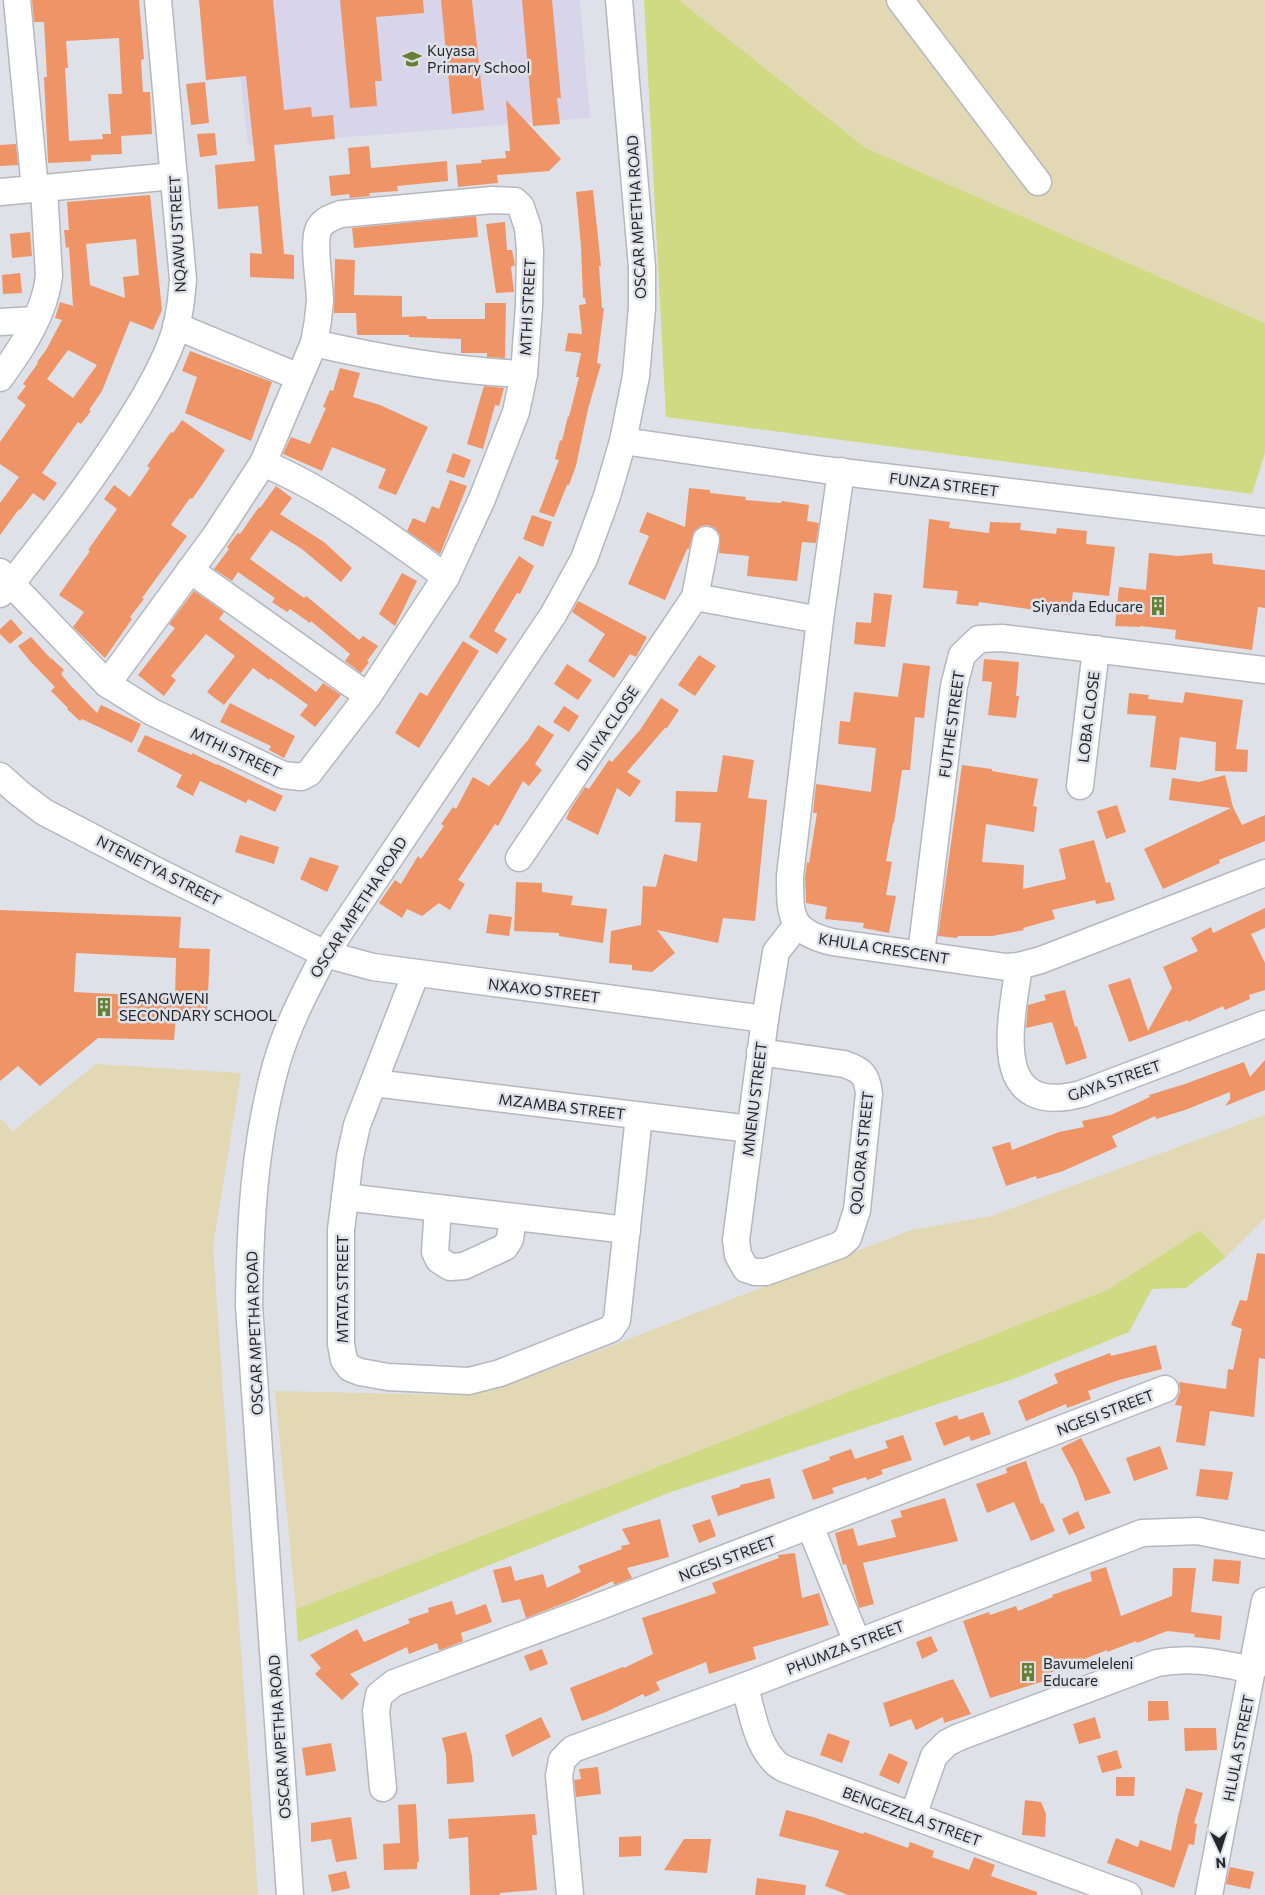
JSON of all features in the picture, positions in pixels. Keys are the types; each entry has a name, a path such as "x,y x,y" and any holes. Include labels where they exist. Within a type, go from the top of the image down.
{"street":[{"path":"0,378 24,343 44,300 49,276 39,188 22,71 17,0"},
{"name":"NQAWU STREET","path":"4,583 74,504 121,435 151,386 176,326 182,298 183,280 158,0"},
{"name":"OSCAR MPETHA ROAD","path":"290,1895 249,1306 250,1244 255,1174 264,1115 276,1064 299,1004 325,954 554,615 588,550 615,472 636,376 641,322 642,267 619,0"},
{"path":"900,0 1038,182"},
{"path":"0,192 174,176"},
{"name":"MTHI STREET","path":"4,583 107,684 134,702 283,776 301,777 309,773 368,696 446,577 482,499 508,434 516,412 524,374 530,306 529,243 527,222 521,206 515,201 507,200 342,214 325,221 319,228 316,238 320,300 314,343 263,463 245,493 107,684"},
{"path":"0,322 35,320"},
{"path":"176,326 299,377"},
{"path":"314,343 441,368 524,374"},
{"name":"FUNZA STREET","path":"623,441 841,472 1265,522"},
{"path":"263,463 336,501 446,577"},
{"path":"797,925 792,914 790,876 820,620 841,472"},
{"name":"DILIYA CLOSE","path":"519,858 694,597 706,540"},
{"path":"190,570 368,696"},
{"path":"694,597 820,620"},
{"name":"FUTHE STREET","path":"921,954 954,686 962,655 979,639 1002,638 1265,670"},
{"name":"LOBA CLOSE","path":"1080,786 1096,649"},
{"name":"NTENETYA STREET","path":"0,776 44,812 159,872 325,954"},
{"name":"KHULA CRESCENT","path":"797,925 806,933 816,938 832,942 977,964 1019,966 1041,960 1265,873"},
{"name":"MNENU STREET","path":"755,1272 746,1269 738,1255 736,1240 760,1052 776,952 797,925"},
{"name":"NXAXO STREET","path":"325,954 373,967 765,1019"},
{"name":"GAYA STREET","path":"1019,966 1012,1015 1012,1068 1020,1084 1036,1095 1066,1098 1081,1094 1265,1024"},
{"name":"MTATA STREET","path":"416,973 358,1125 350,1157 341,1240 341,1344 344,1360 350,1368 388,1377 468,1381 500,1374 612,1329 616,1320 639,1116"},
{"name":"QOLORA STREET","path":"755,1272 766,1272 840,1245 848,1238 857,1210 869,1094 868,1084 864,1075 857,1068 844,1064 760,1052"},
{"name":"MZAMBA STREET","path":"374,1083 750,1130"},
{"path":"345,1197 627,1230"},
{"path":"438,1208 435,1252 440,1260 450,1267 464,1266 505,1247 510,1239 513,1217"},
{"name":"NGESI STREET","path":"383,1788 376,1711 379,1696 384,1689 394,1683 810,1526 1165,1389"},
{"path":"810,1526 858,1642"},
{"name":"PHUMZA STREET","path":"570,1895 559,1776 562,1760 573,1749 745,1686 1142,1533 1198,1531 1265,1545"},
{"name":"HLULA STREET","path":"1209,1895 1265,1601"},
{"path":"912,1816 934,1756 947,1743 959,1737 1156,1663 1192,1659 1253,1670"},
{"name":"BENGEZELA STREET","path":"745,1686 760,1737 774,1762 786,1769 807,1779 1128,1895"}],"shaded area":[{"name":"Kuyasa Primary School","path":"232,0 580,0 590,118 248,145"}],"green space":[{"path":"644,0 679,0 866,148 1265,323 1265,453 1252,494 666,417"},
{"path":"1200,1230 1226,1257 1186,1288 1152,1289 1129,1332 1016,1378 668,1493 298,1642 296,1609 1107,1290"}],"sand":[{"path":"679,0 1265,0 1265,323 866,148"},
{"path":"96,1064 241,1073 213,1247 258,1895 0,1895 0,1118 13,1131"},
{"path":"1265,1115 1265,1218 1226,1257 1200,1230 1107,1290 296,1609 275,1391 459,1395 507,1386 911,1230 991,1216"}],"building":[{"path":"32,0 139,0 144,59 141,60 143,92 150,92 152,134 121,136 122,154 91,155 91,161 48,163 44,77 47,77 44,22 34,22","holes":["119,38 122,94 108,94 111,134 102,134 103,139 69,141 65,68 68,68 66,41"]},
{"path":"199,0 273,0 284,110 311,107 312,117 333,115 335,139 274,145 284,254 294,255 294,279 250,277 250,253 262,254 258,206 218,209 215,165 255,161 246,76 206,80"},
{"path":"340,0 423,0 424,13 376,17 382,81 375,81 377,106 350,108"},
{"path":"441,0 472,0 484,110 452,114"},
{"path":"522,0 552,0 561,98 557,98 560,124 533,126"},
{"path":"205,82 209,123 191,125 186,84"},
{"path":"506,100 561,159 549,171 497,175 498,183 458,187 456,165 482,163 481,160 506,158 505,151 510,151"},
{"path":"215,133 217,155 200,157 197,134"},
{"path":"16,144 18,165 0,166 0,145"},
{"path":"369,146 371,168 447,161 448,181 397,186 398,191 369,193 370,196 350,198 349,194 331,196 329,176 350,174 348,148"},
{"path":"593,190 601,266 599,266 602,308 604,308 597,363 601,364 588,409 576,466 554,517 539,512 559,460 555,459 560,440 562,441 579,377 576,377 581,353 565,351 568,333 582,334 579,305 586,304 585,298 583,298 576,192"},
{"path":"150,195 162,310 153,330 130,321 102,391 89,410 91,411 81,424 78,422 42,473 57,483 44,501 33,493 0,535 0,503 19,477 0,464 0,442 26,405 17,398 26,386 23,384 46,350 62,320 55,318 60,302 73,306 69,247 66,248 64,230 69,230 67,202","holes":["136,239 139,275 123,277 125,298 90,285 86,244","68,350 97,365 73,398 47,379"]},
{"path":"476,216 478,237 354,248 352,228"},
{"path":"505,222 507,250 512,250 515,265 511,267 514,292 496,293 486,224"},
{"path":"30,232 32,256 12,258 10,234"},
{"path":"335,259 355,260 354,295 402,296 402,317 426,316 427,319 485,319 485,303 506,303 505,358 487,357 487,353 461,353 461,339 409,337 409,335 357,335 356,313 334,313"},
{"path":"20,273 22,293 3,294 2,275"},
{"path":"190,351 272,382 251,441 185,413 197,377 182,371"},
{"path":"340,368 360,373 353,397 380,405 428,427 396,495 378,488 386,469 332,447 322,471 283,454 291,437 310,444 326,408 323,407 330,390 333,391"},
{"path":"484,386 504,388 499,406 495,405 483,449 467,444"},
{"path":"182,420 225,450 192,499 190,498 171,525 187,536 142,598 144,599 130,617 132,619 105,658 73,627 84,612 59,595 117,509 104,499 114,485 130,497 150,468 147,466"},
{"path":"453,453 471,460 464,478 446,472"},
{"path":"450,480 467,486 440,554 407,531 413,518 425,523 432,506 439,509"},
{"path":"276,486 292,498 280,514 324,542 352,568 341,582 302,549 271,530 250,559 304,598 306,596 359,640 363,636 378,646 361,673 345,661 350,654 311,621 310,623 290,609 287,612 272,602 275,598 238,572 232,581 214,569 229,549 227,547 238,533 240,534"},
{"path":"689,488 710,490 710,493 746,497 745,500 781,503 782,501 809,505 807,521 819,523 816,543 802,542 797,581 747,576 749,556 719,553 720,535 715,528 708,525 701,526 694,531 689,549 687,549 665,600 628,584 649,536 639,532 647,512 685,527"},
{"path":"532,515 552,522 543,547 523,539"},
{"path":"929,519 950,522 949,528 989,533 990,522 1021,523 1020,530 1056,534 1057,528 1087,531 1086,544 1115,547 1109,596 1073,592 1070,615 979,602 978,606 956,604 958,591 923,588"},
{"path":"1149,553 1178,556 1212,553 1213,564 1265,570 1265,608 1258,607 1252,650 1175,639 1176,630 1140,626 1115,626 1119,587 1146,590"},
{"path":"519,556 534,566 520,594 517,593 494,631 507,639 497,654 469,637"},
{"path":"402,573 417,581 395,626 379,614"},
{"path":"194,591 224,612 219,619 316,692 323,683 341,695 315,727 300,715 308,705 253,668 224,705 207,692 235,656 206,634 171,676 176,680 164,696 138,675 175,628 169,624"},
{"path":"874,593 892,595 885,647 854,644 856,622 871,623"},
{"path":"578,601 647,637 636,657 630,654 614,678 588,661 605,634 572,612"},
{"path":"11,619 23,633 10,644 0,634 0,629"},
{"path":"31,637 64,670 61,674 97,713 101,705 141,724 132,743 82,719 80,721 67,709 51,691 55,687 18,646"},
{"path":"463,641 479,651 419,748 395,733 420,692 427,696"},
{"path":"699,655 716,666 695,696 678,685"},
{"path":"984,659 1019,662 1016,696 1019,696 1016,718 988,715 992,682 982,681"},
{"path":"903,663 930,666 924,718 915,717 910,770 902,770 886,861 892,862 886,895 896,896 889,933 863,928 864,923 825,919 827,907 806,903 805,877 817,813 813,813 816,784 871,792 876,748 838,744 840,721 850,722 854,692 898,697"},
{"path":"567,664 592,680 578,700 554,684"},
{"path":"1185,692 1243,700 1236,749 1248,750 1247,772 1215,771 1216,742 1180,737 1176,770 1150,767 1156,716 1127,714 1129,693 1149,695 1148,699 1183,703"},
{"path":"661,698 679,710 667,728 627,772 641,781 630,797 617,788 598,835 566,819 585,787 589,789 609,760 612,762 640,730"},
{"path":"230,703 295,736 284,758 269,750 271,746 220,722"},
{"path":"564,706 579,716 569,732 553,722"},
{"path":"538,725 554,735 535,764 542,770 529,786 523,781 498,826 495,824 458,880 465,884 450,910 439,903 422,916 407,909 402,918 379,903 395,880 401,884 418,856 421,859 444,826 441,824 453,807 456,809 473,777 489,786 528,740"},
{"path":"145,735 217,764 283,796 275,812 248,799 246,803 200,781 193,796 176,787 182,775 137,751"},
{"path":"723,755 754,760 748,798 767,800 755,921 723,918 718,943 657,930 675,953 652,972 632,970 632,965 609,963 611,931 641,925 643,886 656,887 664,854 697,862 701,823 675,822 676,791 717,792"},
{"path":"962,765 992,769 992,771 1038,779 1033,806 1037,807 1034,832 986,824 982,862 1024,865 1023,889 1066,879 1059,849 1094,840 1106,883 1110,882 1115,900 1096,904 1095,900 1052,910 1055,919 1023,928 1024,930 992,936 958,936 957,938 938,936"},
{"path":"1225,775 1233,807 1242,825 1265,815 1265,841 1219,860 1220,863 1163,889 1144,849 1231,808 1169,800 1172,778 1199,782"},
{"path":"1117,805 1126,832 1106,839 1097,811"},
{"path":"240,835 279,847 274,864 235,852"},
{"path":"310,857 339,866 327,892 300,879"},
{"path":"516,882 542,883 542,892 573,896 571,905 607,909 603,943 559,936 559,933 514,931"},
{"path":"1265,908 1265,928 1251,934 1265,963 1265,990 1249,995 1250,999 1225,1010 1223,1006 1188,1022 1188,1020 1129,1042 1108,985 1130,978 1148,1031 1172,988 1163,967 1198,951 1191,938 1211,927 1213,933"},
{"name":"ESANGWENI SECONDARY SCHOOL","path":"0,910 181,917 179,948 210,949 207,1017 176,1016 174,1040 98,1038 40,1086 18,1066 0,1081","holes":["76,953 176,958 175,997 74,992"]},
{"path":"489,914 512,917 509,936 486,933"},
{"path":"1065,990 1075,1027 1077,1026 1087,1058 1066,1065 1052,1022 1026,1028 1028,1005 1046,1000 1044,995"},
{"path":"1265,1060 1265,1090 1225,1106 1230,1099 1230,1092 1185,1110 1156,1119 1155,1116 1112,1136 1117,1147 1063,1171 1037,1179 1036,1176 1006,1186 992,1147 1010,1142 1012,1150 1059,1132 1084,1127 1082,1121 1111,1115 1150,1097 1149,1095 1244,1062 1250,1077"},
{"path":"1257,1253 1265,1254 1265,1359 1259,1358 1254,1417 1210,1411 1205,1446 1176,1442 1182,1406 1175,1405 1180,1392 1179,1382 1226,1389 1228,1369 1233,1370 1242,1329 1231,1325 1240,1300 1247,1301"},
{"path":"1156,1345 1162,1369 1119,1380 1088,1391 1091,1399 1067,1408 1066,1404 1026,1421 1018,1401 1058,1383 1054,1374 1110,1353 1111,1356"},
{"path":"983,1412 991,1434 971,1441 969,1436 944,1446 935,1423 957,1415 959,1420"},
{"path":"903,1435 912,1460 881,1470 883,1474 867,1480 866,1477 832,1488 834,1493 813,1500 802,1470 830,1460 829,1457 851,1449 855,1459 888,1448 885,1441"},
{"path":"1081,1438 1111,1493 1085,1501 1076,1476 1061,1448"},
{"path":"1160,1446 1168,1469 1134,1481 1126,1458"},
{"path":"1026,1461 1041,1504 1043,1503 1055,1531 1031,1541 1014,1502 987,1513 976,1484 1007,1473 1006,1468"},
{"path":"1200,1469 1233,1472 1228,1500 1196,1496"},
{"path":"770,1478 775,1498 718,1516 711,1496 740,1487 740,1485"},
{"path":"945,1498 958,1541 863,1563 874,1604 859,1608 846,1564 843,1565 835,1533 853,1528 858,1546 896,1537 891,1520 902,1517 900,1511"},
{"path":"1078,1511 1085,1528 1069,1535 1062,1519"},
{"path":"660,1519 669,1557 627,1568 632,1578 614,1585 613,1581 526,1618 520,1599 502,1603 493,1570 511,1566 515,1581 543,1574 547,1588 581,1572 578,1566 622,1549 621,1546 630,1544 622,1529"},
{"path":"710,1519 716,1536 699,1543 692,1525"},
{"path":"795,1553 802,1598 819,1593 829,1625 753,1647 756,1659 709,1674 706,1662 656,1682 660,1690 645,1697 643,1694 582,1721 570,1688 624,1668 653,1654 642,1618 716,1593 712,1583 779,1558 778,1555"},
{"path":"1214,1559 1241,1561 1239,1584 1212,1581"},
{"path":"1106,1567 1121,1616 1172,1596 1173,1568 1196,1568 1191,1612 1222,1616 1220,1640 1194,1637 1195,1634 1167,1631 1137,1643 1136,1641 1107,1652 1107,1650 1042,1676 1044,1681 990,1698 963,1621 989,1612 990,1615 1016,1606 1018,1611 1053,1597 1052,1595 1092,1581 1090,1572"},
{"path":"452,1601 456,1615 486,1604 492,1622 461,1633 463,1641 446,1648 439,1650 437,1643 409,1654 407,1647 350,1674 359,1684 342,1700 315,1674 321,1668 310,1655 357,1629 364,1642 410,1623 408,1619 429,1612 428,1608"},
{"path":"931,1636 938,1651 922,1659 916,1642"},
{"path":"542,1649 548,1664 530,1671 524,1656"},
{"path":"953,1679 971,1714 944,1723 943,1717 916,1730 911,1719 890,1727 883,1703"},
{"path":"1148,1701 1168,1701 1169,1720 1148,1721"},
{"path":"541,1717 551,1737 512,1757 505,1735"},
{"path":"1095,1717 1101,1738 1079,1744 1073,1724"},
{"path":"1184,1728 1216,1728 1217,1750 1185,1751"},
{"path":"466,1732 472,1756 474,1782 447,1784 446,1755 442,1738"},
{"path":"828,1733 850,1741 842,1763 820,1755"},
{"path":"331,1743 336,1771 306,1776 302,1748"},
{"path":"1117,1750 1122,1768 1102,1773 1097,1756"},
{"path":"889,1753 908,1762 899,1784 879,1775"},
{"path":"598,1767 601,1794 576,1797 574,1780 581,1779 579,1769"},
{"path":"1116,1777 1135,1777 1134,1796 1116,1796"},
{"path":"1186,1788 1203,1793 1194,1823 1197,1824 1194,1845 1189,1844 1174,1888 1107,1863 1116,1838 1138,1847 1140,1840 1171,1851"},
{"path":"1025,1800 1041,1802 1046,1814 1045,1837 1022,1835"},
{"path":"416,1804 419,1862 417,1862 417,1869 384,1870 383,1844 400,1843 398,1805"},
{"path":"786,1810 863,1834 864,1832 908,1848 910,1842 934,1851 932,1857 969,1870 974,1857 995,1865 991,1876 1037,1892 1037,1895 848,1895 825,1886 839,1851 779,1836"},
{"path":"535,1814 537,1835 532,1835 537,1890 500,1893 500,1895 470,1895 468,1837 449,1839 448,1819"},
{"path":"351,1817 357,1859 336,1862 331,1839 311,1842 311,1823"},
{"path":"641,1836 641,1856 619,1857 619,1837"},
{"path":"684,1839 711,1839 707,1873 664,1870"},
{"path":"1230,1867 1254,1872 1250,1889 1226,1884"},
{"path":"346,1871 350,1888 332,1892 328,1875"},
{"path":"757,1878 806,1885 805,1895 755,1895"}],"place":[{"name":"Kuyasa Primary School","path":"412,59"},
{"name":"Siyanda Educare","path":"1158,606"},
{"name":"ESANGWENI SECONDARY SCHOOL","path":"104,1007"},
{"name":"Bavumeleleni Educare","path":"1028,1672"}]}
